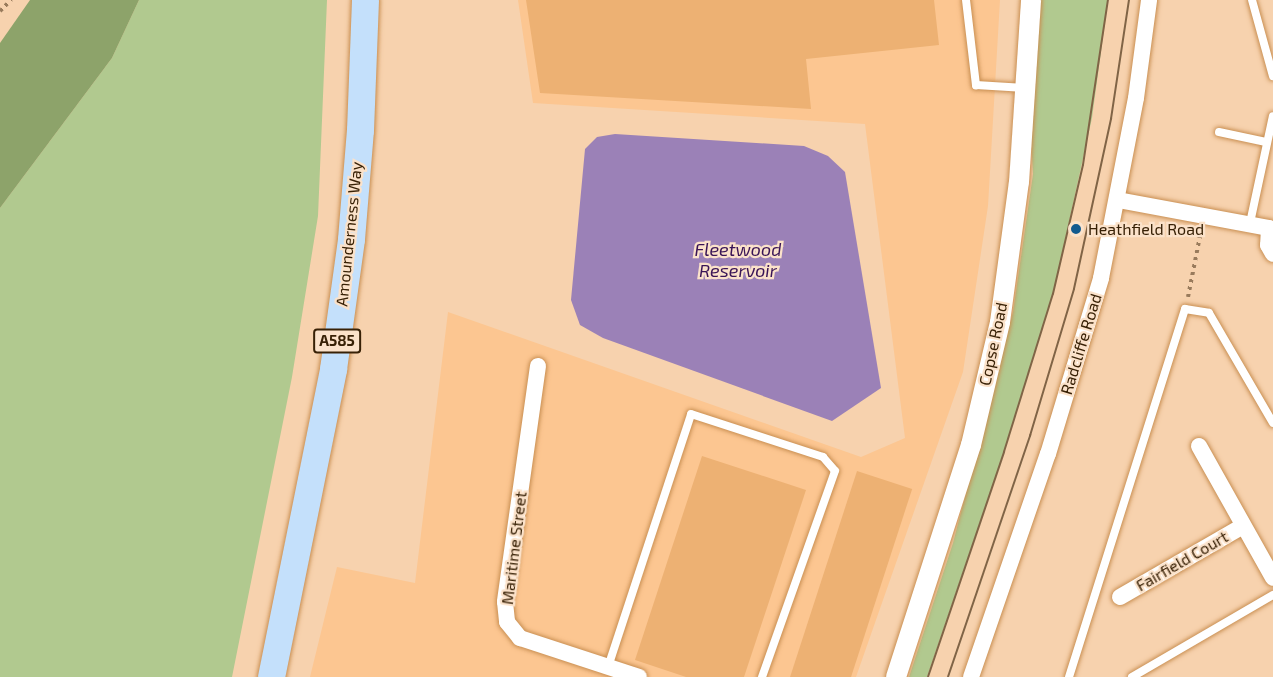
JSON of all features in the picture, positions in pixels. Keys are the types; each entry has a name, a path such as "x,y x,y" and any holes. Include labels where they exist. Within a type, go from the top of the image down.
{"highway":[{"name":"Amounderness Way","path":"271,677 333,369 351,239 360,130 365,0"}],"street":[{"name":"Copse Road","path":"896,677 971,445 1000,322 1028,88 1031,0"},
{"name":"Radcliffe Road","path":"971,677 1063,404 1101,278 1118,200 1149,0"},
{"path":"1118,200 1204,217 1271,226 1268,245 1273,254"},
{"name":"Maritime Street","path":"538,366 505,602 507,622 520,638 639,677"},
{"name":"Fairfield Court","path":"1199,446 1273,578"},
{"name":"Fairfield Court","path":"1120,597 1243,526"}],"lane":[{"path":"966,0 976,85 1028,88"},
{"path":"1252,0 1273,76"},
{"path":"1250,223 1273,116"},
{"path":"1218,132 1266,142"},
{"path":"1069,677 1185,309 1209,314 1273,423"},
{"path":"608,667 691,414 823,457 835,471 762,677"},
{"path":"1132,677 1273,595"}],"path":[{"path":"0,11 11,0"},
{"path":"1185,309 1204,217"}],"shaded area":[{"path":"518,0 1000,0 988,206 963,372 856,677 310,677 337,567 415,583 448,312 861,457 905,438 865,124 533,103"}],"green space":[{"path":"30,0 139,0 112,58 0,208 0,43"},
{"path":"139,0 327,0 318,216 292,377 232,677 0,677 0,208 112,58"},
{"path":"1031,0 1108,0 1092,118 1053,294 1004,452 927,677 909,677 953,543 1013,312 1033,174 1028,88"}],"water":[{"name":"Fleetwood Reservoir","path":"615,134 804,146 828,156 845,172 881,388 832,421 603,338 580,325 571,300 585,149 597,137"}],"building":[{"path":"526,0 934,0 939,45 806,59 811,109 540,93"},
{"path":"702,456 806,490 744,677 686,677 635,660"},
{"path":"857,471 912,489 851,677 790,677"}],"tram line":[{"path":"928,677 1004,452 1053,294 1083,165 1108,0"},
{"path":"948,677 1030,436 1074,289 1111,119 1129,0"}],"place":[{"name":"Heathfield Road","path":"1076,229"}]}
